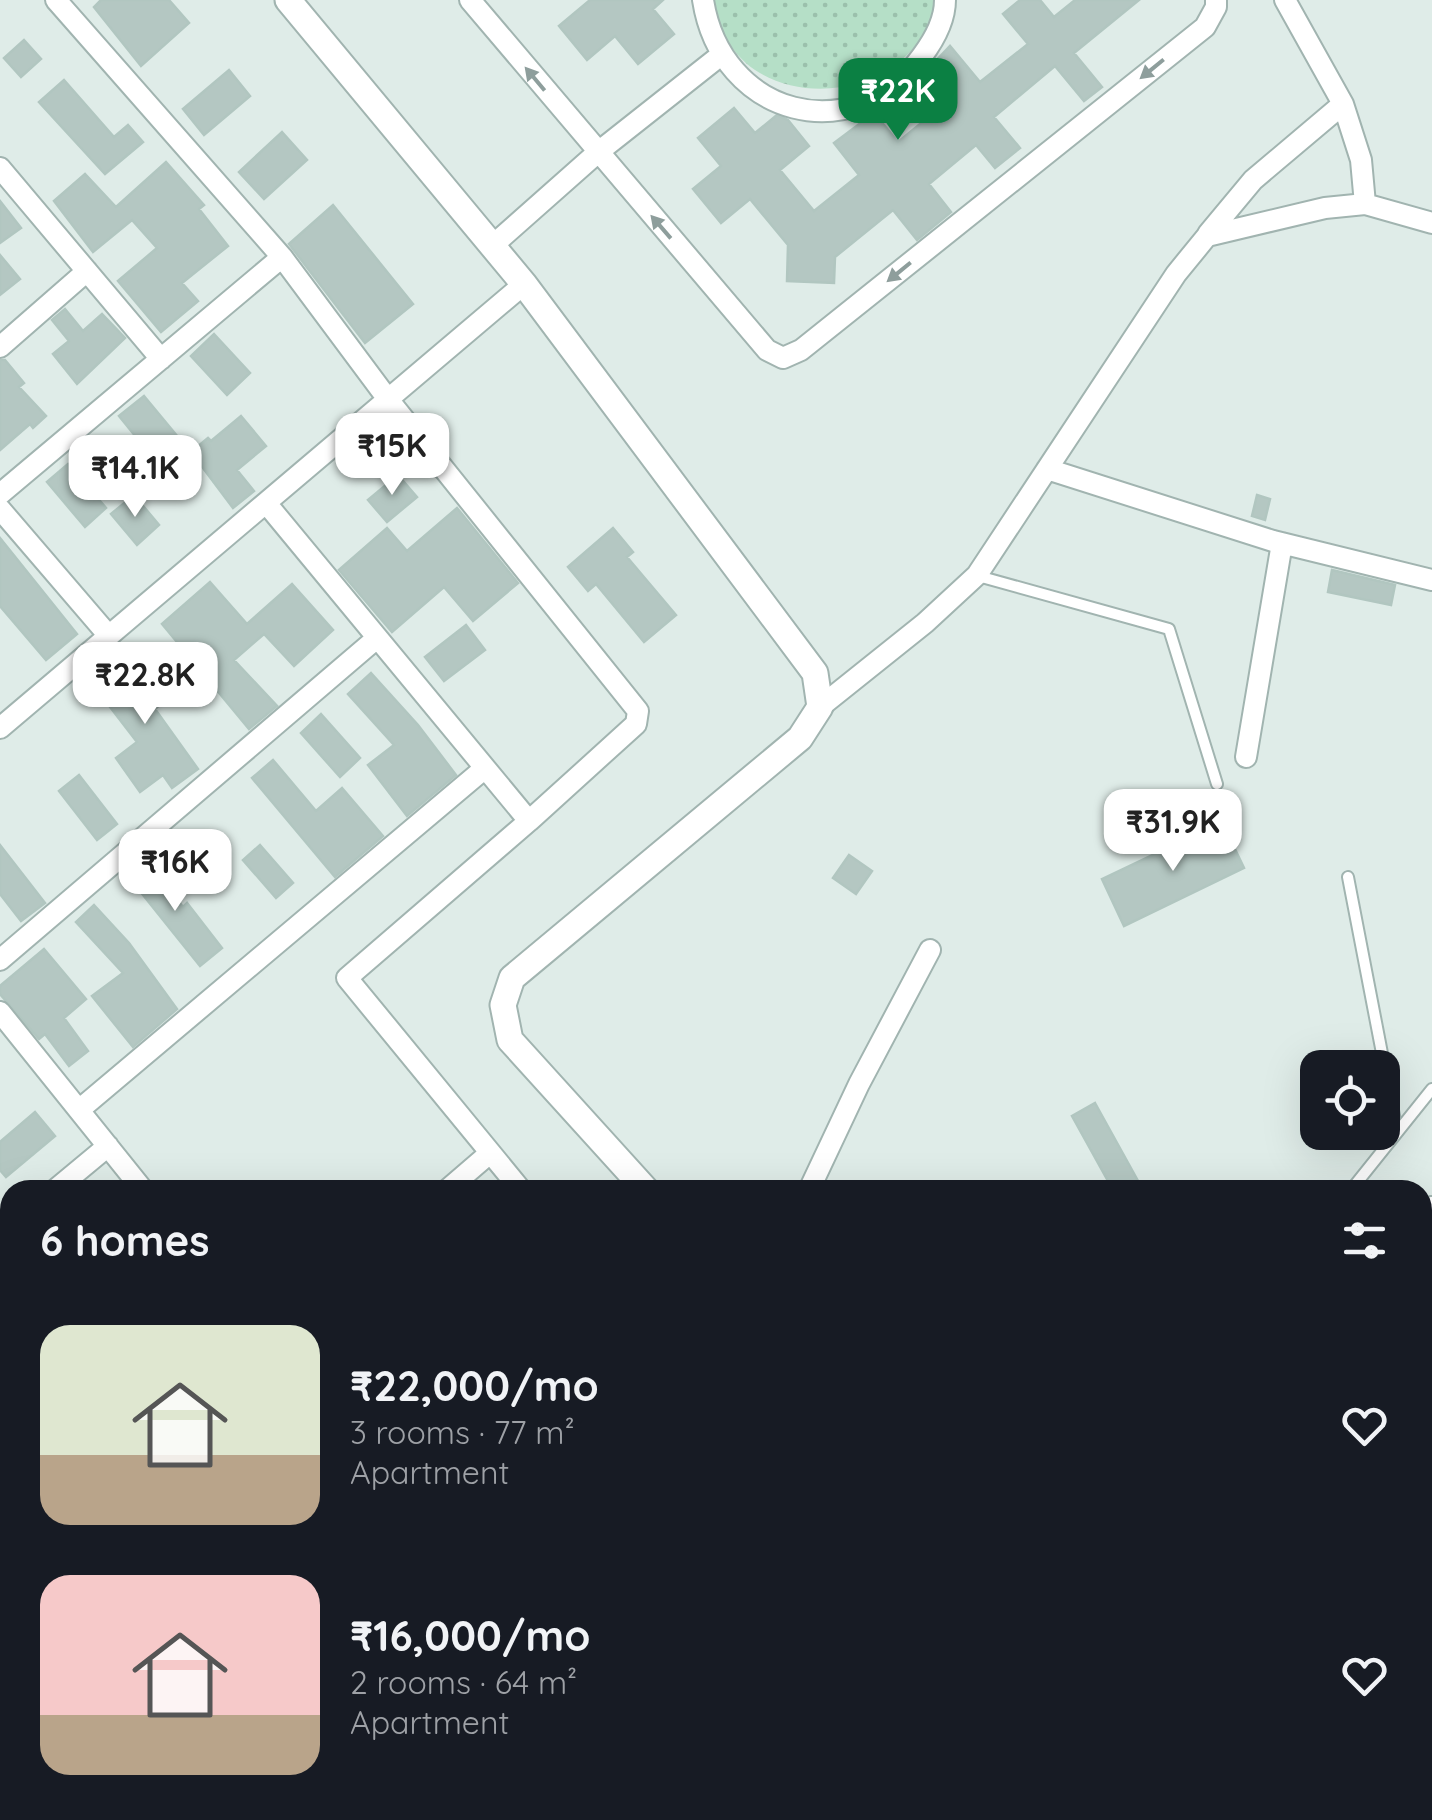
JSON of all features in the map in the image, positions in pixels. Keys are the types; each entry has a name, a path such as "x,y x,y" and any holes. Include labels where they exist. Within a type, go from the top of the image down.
{"street":[{"path":"56,0 282,258 387,398 638,711 636,724 347,978 513,1180"},
{"path":"288,0 524,284 815,673 820,707"},
{"path":"470,0 766,350 784,358 802,350 1205,27 1216,8 1216,0"},
{"path":"703,0 722,55 752,87 788,108 824,114 862,104 906,78 932,42 945,0"},
{"path":"1285,0 1343,104 1360,160 1365,204"},
{"path":"492,246 598,154 722,55"},
{"path":"637,1180 510,1040 503,1005 512,978 800,738 820,707 977,576 1176,274 1253,180 1343,104"},
{"path":"0,168 161,359"},
{"path":"1207,236 1277,218 1365,204 1432,222"},
{"path":"0,494 282,258"},
{"path":"1,343 87,271"},
{"path":"0,728 524,284"},
{"path":"1046,470 1282,542 1432,580"},
{"path":"266,503 529,822"},
{"path":"0,508 109,636"},
{"path":"1246,756 1282,542"},
{"path":"0,960 377,638"},
{"path":"78,1110 485,768"},
{"path":"814,1180 930,950"},
{"path":"0,1012 135,1180"},
{"path":"67,1180 108,1146"},
{"path":"459,1180 490,1153"}],"lane":[{"path":"977,576 1169,629 1217,784"},
{"path":"1348,877 1381,1050"},
{"path":"1400,1127 1432,1089"},
{"path":"1359,1180 1382,1150"}],"green space":[{"path":"707,0 937,0 927,28 911,51 890,69 837,88 809,88 781,82 746,63 726,39"}],"building":[{"path":"101,0 169,0 189,23 141,66 94,7"},
{"path":"590,0 663,0 653,9 674,34 638,64 615,36 587,60 559,26"},
{"path":"1020,0 1040,0 1054,17 1075,0 1139,0 1074,53 1102,87 1084,101 1055,66 994,117 1020,148 995,168 976,145 929,184 951,212 917,240 893,210 835,257 834,283 787,281 788,245 750,199 721,223 693,189 721,166 698,138 734,108 755,133 777,115 788,120 809,146 780,170 814,211 859,175 834,143 874,113 898,142 936,111 914,84 950,46 980,82 1028,44 1003,14"},
{"path":"24,40 41,59 21,77 4,58"},
{"path":"229,70 250,96 204,135 183,109"},
{"path":"64,80 114,137 128,125 143,142 105,174 39,102"},
{"path":"282,132 307,160 264,199 239,172"},
{"path":"166,162 204,205 199,209 228,246 182,283 198,301 161,332 118,281 157,248 132,220 93,252 54,201 85,174 116,207"},
{"path":"0,201 21,228 0,243"},
{"path":"333,205 413,304 365,343 289,244"},
{"path":"0,255 20,279 0,295"},
{"path":"65,309 83,331 102,314 125,338 77,384 53,354 69,341 52,320"},
{"path":"214,334 250,373 227,395 191,356"},
{"path":"0,360 5,360 24,383 19,387 46,416 33,428 30,424 0,450"},
{"path":"144,396 183,443 158,464 119,416"},
{"path":"241,416 266,446 237,470 254,491 233,508 191,452"},
{"path":"68,464 106,508 85,527 47,482"},
{"path":"398,475 417,497 387,522 368,500"},
{"path":"134,495 159,525 137,545 111,514"},
{"path":"1257,495 1270,499 1265,520 1252,516"},
{"path":"457,508 518,583 473,621 444,587 392,632 339,570 387,528 407,551"},
{"path":"613,528 633,552 627,557 676,615 644,642 596,584 588,591 568,567"},
{"path":"0,538 77,634 46,660 0,606"},
{"path":"1332,570 1395,585 1391,605 1328,592"},
{"path":"210,582 247,624 292,584 333,630 294,666 264,634 234,660 277,706 249,729 162,624"},
{"path":"466,625 485,650 444,681 425,657"},
{"path":"113,663 131,685 155,665 176,691 155,709 198,769 172,788 163,775 140,792 116,758 137,742 90,681"},
{"path":"371,673 456,775 407,816 368,765 394,745 348,694"},
{"path":"321,714 360,758 340,777 301,733"},
{"path":"273,760 316,811 342,788 383,836 335,877 252,778"},
{"path":"79,775 117,824 97,840 59,791"},
{"path":"1222,822 1244,868 1124,926 1102,879"},
{"path":"0,845 45,903 21,921 0,894"},
{"path":"260,845 293,883 276,898 243,860"},
{"path":"849,855 872,871 856,894 833,878"},
{"path":"146,860 222,948 200,966 127,875"},
{"path":"94,905 129,943 177,1009 133,1047 92,996 123,973 76,922"},
{"path":"44,949 86,999 64,1018 88,1051 69,1066 45,1034 39,1039 0,994 0,986"},
{"path":"1095,1103 1137,1180 1107,1180 1072,1116"},
{"path":"35,1112 55,1136 6,1177 0,1170 0,1142"}]}
